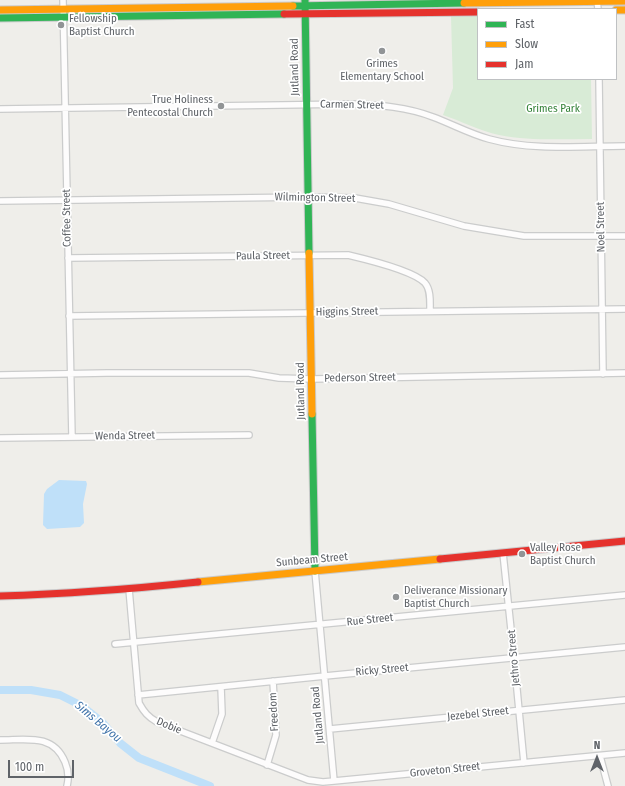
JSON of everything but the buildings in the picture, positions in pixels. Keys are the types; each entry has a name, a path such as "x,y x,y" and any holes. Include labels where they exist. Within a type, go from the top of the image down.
{"street":[{"name":"Coffee Street","path":"63,0 72,437"},
{"path":"0,10 156,16 305,14 440,4 525,6 597,4 625,1"},
{"path":"0,18 156,8 234,7 305,3 381,9 477,12"},
{"name":"Jutland Road","path":"305,3 312,313 315,571 334,781"},
{"path":"440,4 440,12"},
{"path":"234,7 234,15"},
{"path":"156,8 156,16"},
{"name":"Noel Street","path":"599,80 603,374"},
{"name":"Carmen Street","path":"0,108 307,104 388,106 403,108 432,116 489,139 526,146 625,146"},
{"name":"Wilmington Street","path":"0,202 309,197 355,198 388,204 464,226 524,236 625,236"},
{"name":"Paula Street","path":"68,258 348,255 371,260 417,277 426,284 430,295 430,311"},
{"name":"Higgins Street","path":"69,316 625,309"},
{"name":"Pederson Street","path":"0,376 249,373 279,378 312,379 625,373"},
{"name":"Wenda Street","path":"0,438 249,435"},
{"name":"Sunbeam Street","path":"0,596 48,595 129,589 625,542"},
{"name":"Jethro Street","path":"503,553 524,763"},
{"name":"Dobie","path":"129,589 138,695 139,703 144,711 150,718 157,722 267,765"},
{"name":"Rue Street","path":"114,644 625,595"},
{"name":"Ricky Street","path":"138,695 625,647"},
{"name":"Freedom","path":"267,765 276,735 273,681"},
{"path":"212,744 222,714 221,687"},
{"name":"Jezebel Street","path":"330,728 625,700"},
{"path":"0,740 41,740 53,745 61,753 68,768 67,786"},
{"name":"Groveton Street","path":"267,765 308,780 334,781 625,753"},
{"path":"600,756 608,786"}],"green space":[{"name":"Grimes Park","path":"451,16 477,16 477,80 591,80 592,139 522,138 499,135 485,131 443,115 453,88"}],"water":[{"path":"59,480 86,481 87,484 83,504 84,523 80,527 47,529 43,525 44,494 47,489"}],"waterway":[{"name":"Sims Bayou","path":"0,690 31,690 60,695 82,706 102,722 120,743 139,758 210,786"}],"traffic: fast":[{"path":"305,0 309,253"},
{"path":"293,6 464,3"},
{"path":"0,18 284,14"},
{"path":"312,414 315,571"}],"traffic: slow":[{"path":"464,3 625,1"},
{"path":"0,10 293,6"},
{"path":"617,10 625,10"},
{"path":"309,253 312,414"},
{"path":"198,582 440,559"}],"traffic: jam":[{"path":"284,14 477,12"},
{"path":"440,559 625,541"},
{"path":"0,596 99,591 198,582"}],"place":[{"name":"Fellowship Baptist Church","path":"61,25"},
{"name":"Grimes Elementary School","path":"382,51"},
{"name":"True Holiness Pentecostal Church","path":"221,106"},
{"name":"Valley Rose Baptist Church","path":"522,554"},
{"name":"Deliverance Missionary Baptist Church","path":"396,597"}]}
